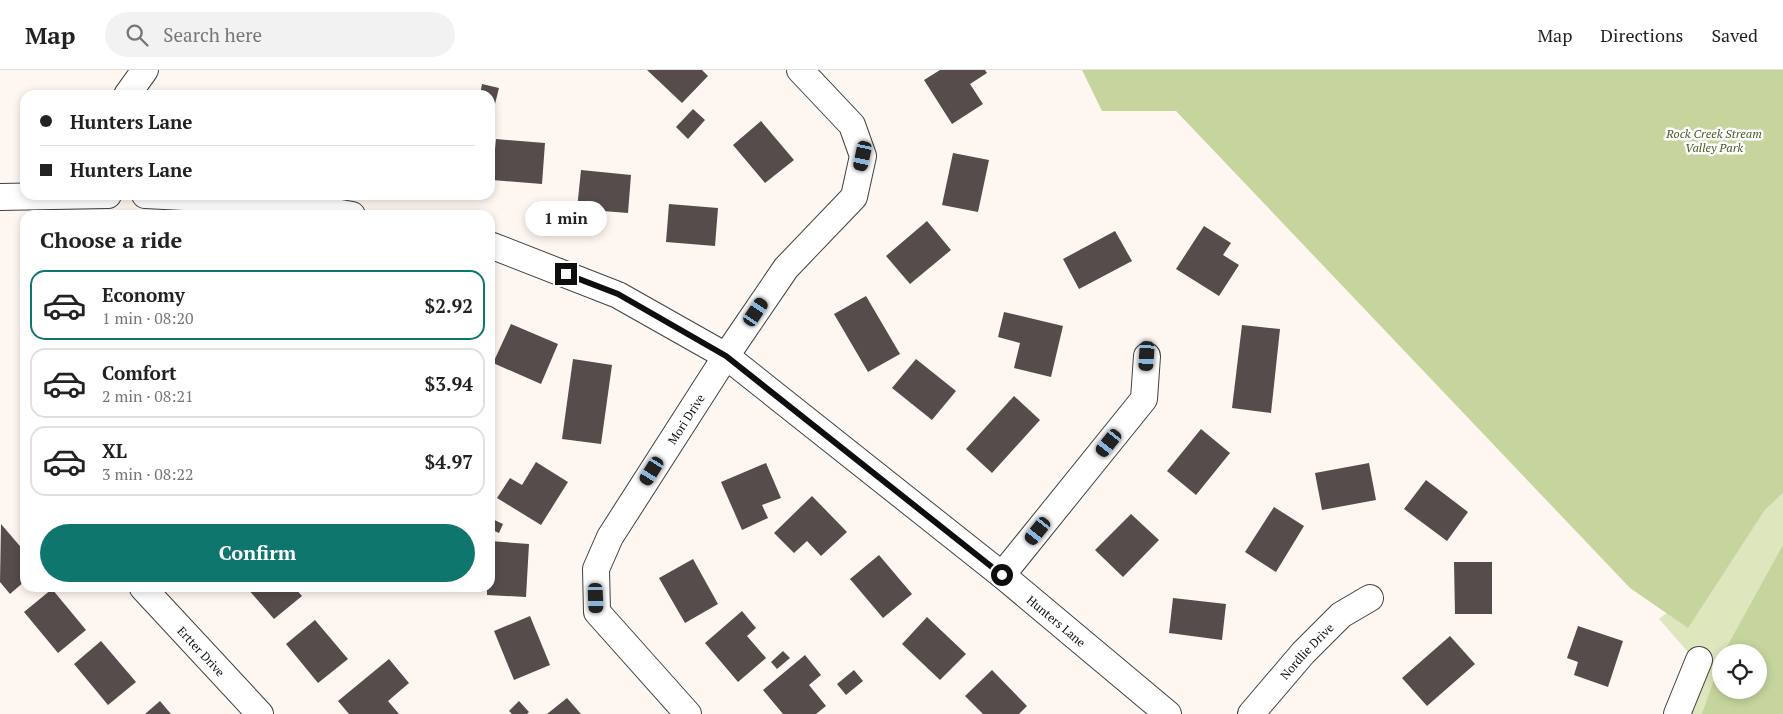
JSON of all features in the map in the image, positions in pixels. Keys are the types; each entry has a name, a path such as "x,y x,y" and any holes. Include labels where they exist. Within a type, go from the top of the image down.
{"street":[{"path":"131,90 145,70"},
{"name":"Mori Drive","path":"688,714 597,612 596,569 610,537 726,356 786,268 854,197 863,156 852,125 800,70"},
{"path":"0,197 20,199"},
{"path":"33,200 55,202 70,200"},
{"path":"241,200 279,202 324,210"},
{"name":"Hunters Lane","path":"495,247 618,294 726,356 1002,575 1168,714"},
{"path":"1002,575 1144,399 1147,356"},
{"name":"Ertter Drive","path":"147,592 260,714"},
{"name":"Nordlie Drive","path":"1251,714 1304,653 1341,615 1370,598"},
{"path":"1678,714 1699,660"}],"green space":[{"name":"Rock Creek Stream Valley Park","path":"1082,70 1783,70 1783,493 1765,510 1688,628 1630,588 1176,111 1102,111"},
{"path":"1783,493 1783,714 1692,714 1703,669 1659,619 1727,568 1765,510"},
{"path":"1783,545 1783,714 1702,714 1712,686 1712,699 1767,699 1767,644 1728,644"}],"building":[{"path":"647,70 702,70 708,76 682,103"},
{"path":"940,70 985,70 987,73 970,84 983,104 952,124 924,80"},
{"path":"482,84 499,88 495,104 495,90 481,90"},
{"path":"693,109 705,120 688,139 676,127"},
{"path":"761,121 794,160 765,183 733,145"},
{"path":"496,139 545,143 542,184 495,180"},
{"path":"953,153 989,160 978,212 942,205"},
{"path":"581,170 631,175 628,213 577,209"},
{"path":"669,204 718,208 715,246 666,242"},
{"path":"927,221 951,250 910,284 886,256"},
{"path":"1204,226 1231,243 1223,255 1239,265 1219,296 1176,269"},
{"path":"1115,231 1132,261 1079,289 1063,259"},
{"path":"866,296 900,354 868,372 834,314"},
{"path":"1004,312 1063,326 1051,377 1014,368 1020,343 998,337"},
{"path":"511,324 558,344 541,384 495,364 495,359"},
{"path":"1242,325 1280,329 1271,413 1232,408"},
{"path":"573,359 612,365 601,444 562,439"},
{"path":"916,359 956,391 932,420 892,388"},
{"path":"1014,396 1040,420 992,473 966,449"},
{"path":"1201,429 1230,453 1196,495 1167,471"},
{"path":"536,462 568,482 541,525 497,498 510,478 522,485"},
{"path":"766,463 781,498 762,505 768,518 742,530 721,482"},
{"path":"1369,463 1376,500 1322,510 1315,473"},
{"path":"1426,480 1468,512 1447,541 1404,509"},
{"path":"812,496 847,532 821,556 807,541 794,553 774,533"},
{"path":"1274,507 1304,526 1276,572 1245,552"},
{"path":"1131,514 1159,540 1123,577 1095,550"},
{"path":"495,520 503,524 499,533 495,531"},
{"path":"1,524 20,546 20,585 10,594 0,582"},
{"path":"495,541 529,544 526,597 487,595 487,592 495,592"},
{"path":"879,555 912,594 883,618 850,579"},
{"path":"693,559 718,604 685,623 659,578"},
{"path":"1454,562 1492,562 1492,614 1455,614"},
{"path":"48,592 54,592 86,630 58,653 24,612"},
{"path":"250,592 298,592 302,596 274,619"},
{"path":"1173,598 1226,604 1222,640 1169,633"},
{"path":"742,611 756,628 747,636 766,658 738,682 705,643"},
{"path":"530,616 550,665 514,680 494,631"},
{"path":"927,617 966,654 940,680 902,644"},
{"path":"315,620 348,659 318,683 286,644"},
{"path":"1578,626 1623,641 1608,687 1574,675 1578,662 1567,658"},
{"path":"1450,636 1475,664 1427,706 1402,678"},
{"path":"101,641 136,682 108,705 74,664"},
{"path":"783,651 790,658 777,669 771,662"},
{"path":"805,655 821,675 809,685 826,706 816,714 783,714 763,690"},
{"path":"389,659 409,683 388,701 399,714 349,714 338,701"},
{"path":"854,670 863,681 846,695 837,684"},
{"path":"992,670 1027,706 1019,714 983,714 965,696"},
{"path":"567,698 581,714 547,714"},
{"path":"160,701 171,714 145,714"},
{"path":"519,701 529,712 527,714 512,714 509,711"}],"route":[{"path":"566,274 618,294 726,356 1002,575"}]}
